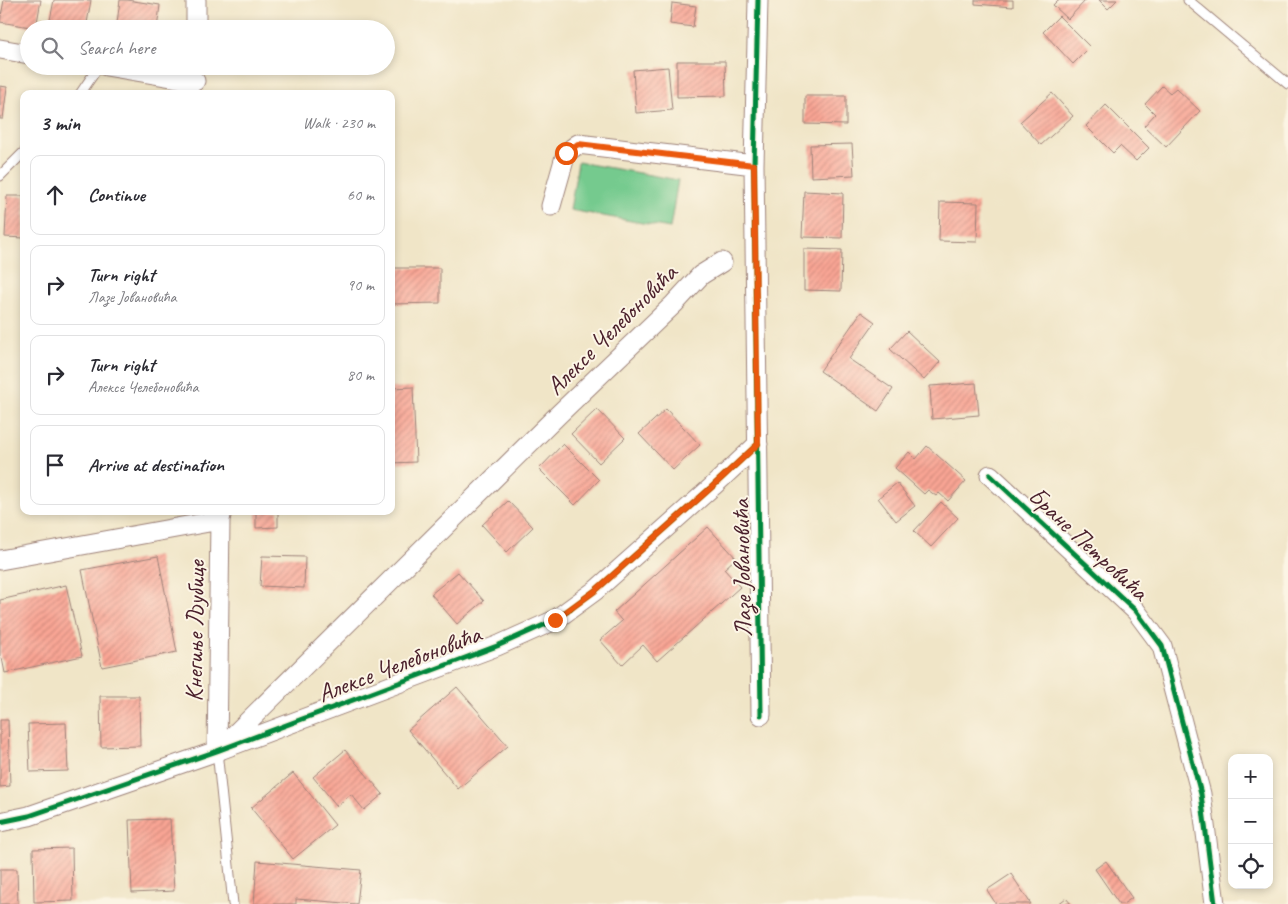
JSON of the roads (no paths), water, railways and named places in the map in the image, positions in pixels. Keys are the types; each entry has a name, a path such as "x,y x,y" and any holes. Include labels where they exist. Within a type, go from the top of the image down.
{"street":[{"path":"196,0 196,20"},
{"name":"Лазе Јовановића","path":"758,0 754,165 761,715"},
{"path":"0,49 20,52"},
{"path":"164,75 196,80"},
{"path":"551,206 566,153 578,144 754,165"},
{"name":"Алексе Челебоновића","path":"217,751 558,415 674,304 701,275 722,262"},
{"name":"Алексе Челебоновића","path":"0,822 30,816 217,751 497,646 555,620 596,590 758,444"},
{"name":"Бране Петровића","path":"990,475 1136,611 1162,646 1201,794 1215,904"},
{"path":"0,560 221,516"},
{"name":"Кнегиње Љубице","path":"217,751 221,516"}],"lane":[{"path":"1188,0 1288,84"},
{"path":"83,90 93,75"},
{"path":"0,176 20,156"},
{"path":"217,751 233,904"}]}
